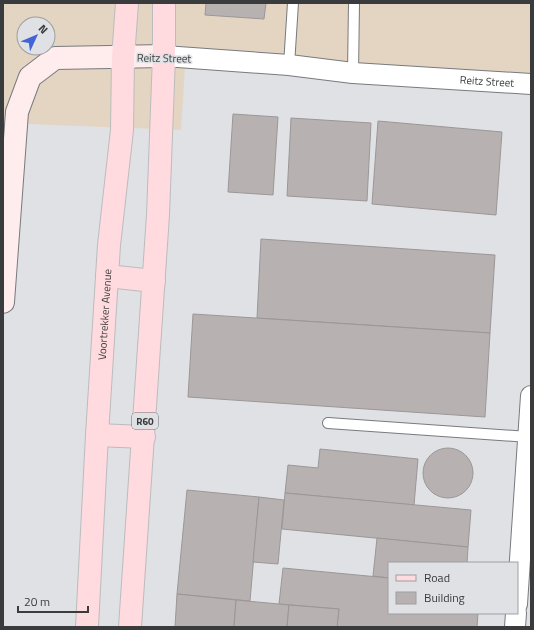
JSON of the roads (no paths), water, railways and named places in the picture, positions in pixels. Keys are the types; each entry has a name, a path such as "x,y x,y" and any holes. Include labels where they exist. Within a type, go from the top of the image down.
{"main road":[{"name":"Voortrekker Avenue","path":"87,627 107,276 122,130 123,58 127,3"},
{"name":"R60","path":"130,627 154,281 164,56 164,3"},
{"path":"107,276 154,281"},
{"path":"97,435 144,437"}],"street":[{"name":"Reitz Street","path":"3,302 17,112 30,77 55,58 68,56 123,58 164,56 289,65 353,73 531,84"},
{"path":"518,590 531,396"},
{"path":"515,627 516,614"}],"lane":[{"path":"289,65 293,3"},
{"path":"353,73 354,3"},
{"path":"328,423 529,437"}]}
